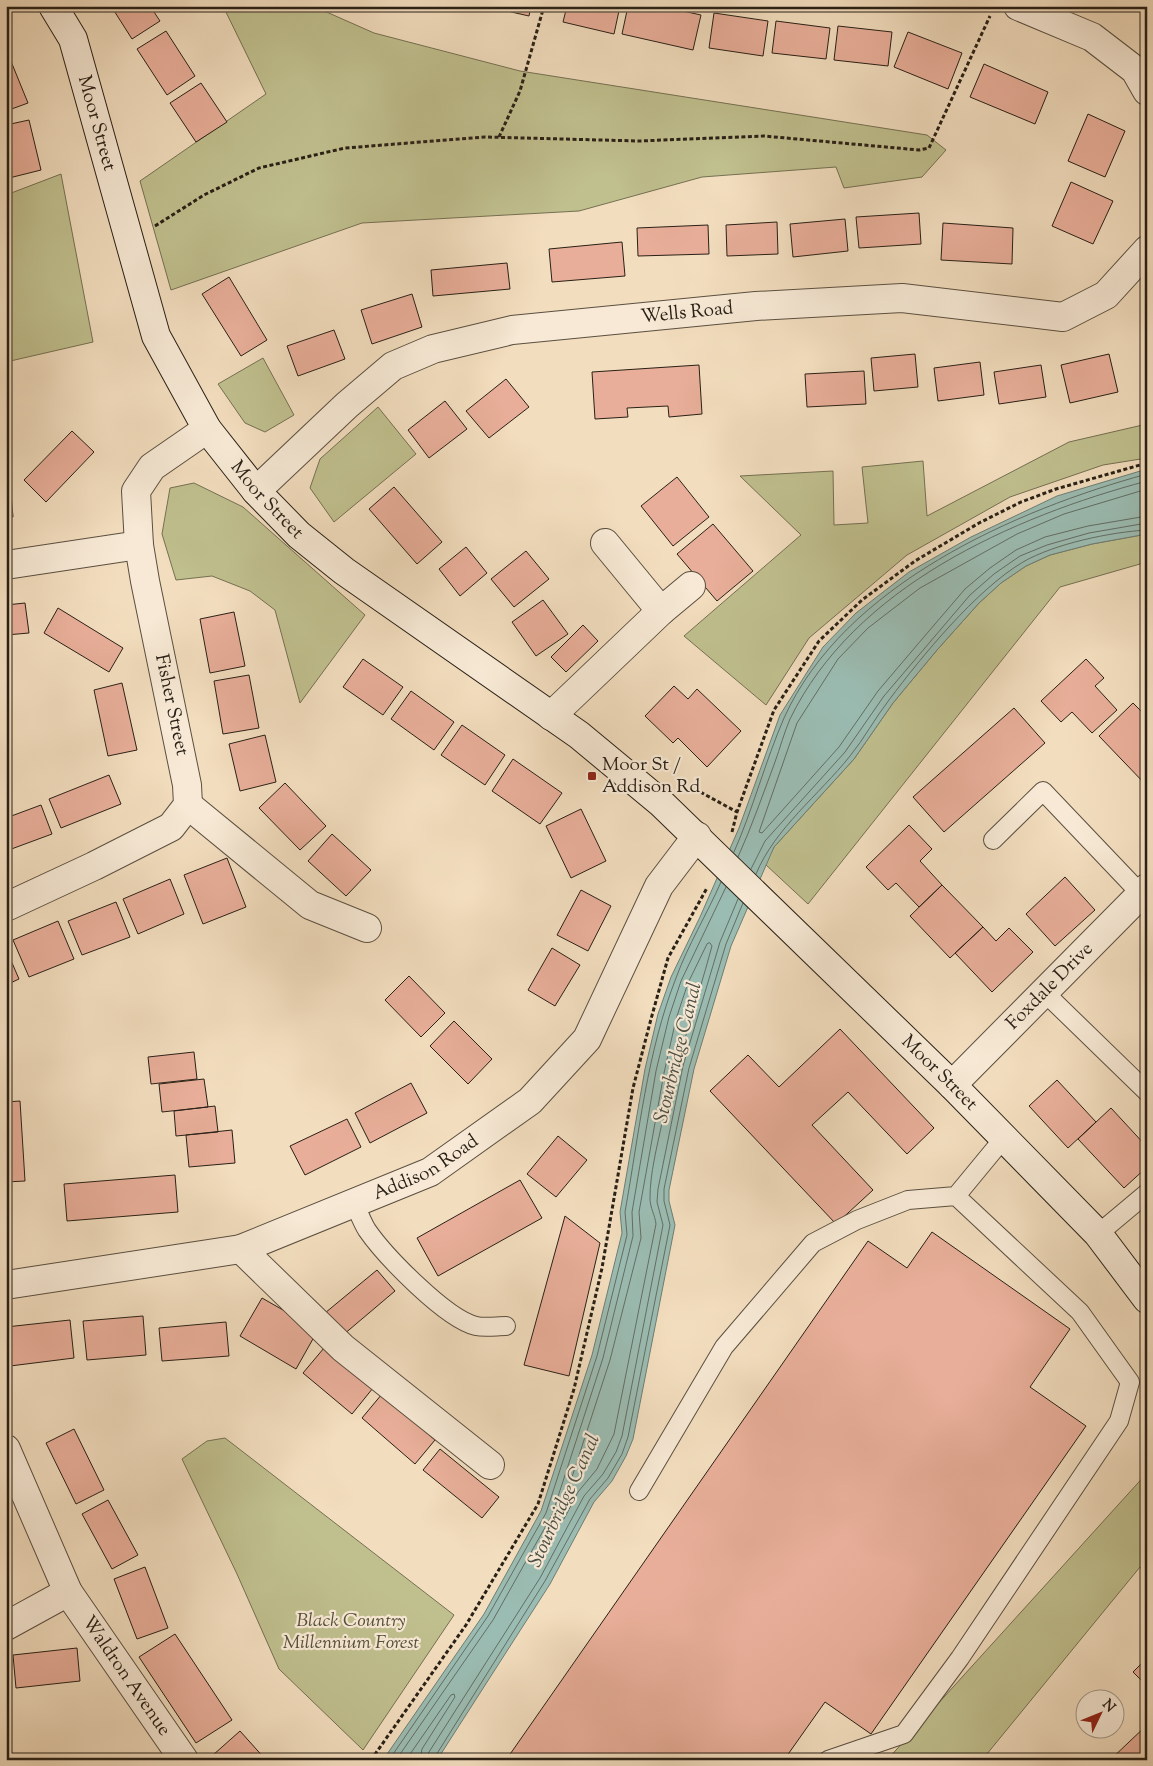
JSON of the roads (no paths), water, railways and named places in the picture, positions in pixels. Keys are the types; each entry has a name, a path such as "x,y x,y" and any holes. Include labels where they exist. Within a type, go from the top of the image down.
{"street":[{"name":"Moor Street","path":"53,6 73,39 156,336 207,430 256,491 299,535 344,571 594,747 697,836 952,1085 1098,1234 1147,1299"},
{"path":"1018,6 1092,37 1135,70 1147,91"},
{"name":"Wells Road","path":"256,491 347,405 393,366 433,349 512,330 756,306 902,298 1063,318 1106,295 1147,250"},
{"name":"Fisher Street","path":"188,805 187,785 139,545 136,491 152,467 207,430"},
{"path":"605,543 661,611"},
{"path":"6,565 139,545"},
{"path":"551,716 661,611 691,586"},
{"path":"6,907 171,827 188,805 310,905 367,928"},
{"name":"Addison Road","path":"6,1285 241,1249 430,1172 530,1101 587,1040 659,886 697,836"},
{"name":"Foxdale Drive","path":"952,1085 1144,891"},
{"path":"241,1249 343,1348 490,1465"},
{"name":"Waldron Avenue","path":"6,1449 68,1592 184,1760"},
{"path":"6,1626 68,1592"}],"lane":[{"path":"993,840 1043,791 1144,891"},
{"path":"1044,992 1147,1092"},
{"path":"640,1492 724,1347 813,1243 857,1220 908,1200 956,1196 1003,1139"},
{"path":"1098,1234 1147,1193"},
{"path":"828,1760 904,1734 960,1658 1119,1421 1130,1382 1080,1312 956,1196"},
{"path":"354,1202 366,1229 390,1257 413,1280 454,1315 476,1326 506,1326"}],"water":[{"name":"Stourbridge Canal","path":"1147,469 1147,534 1092,544 1050,555 1026,566 1001,583 979,603 937,650 893,703 854,759 774,847 731,946 694,1069 669,1190 669,1201 675,1225 633,1439 626,1456 612,1481 594,1502 550,1584 437,1760 383,1760 484,1614 541,1511 592,1355 622,1233 620,1212 645,1069 658,1014 671,977 739,828 780,715 823,647 856,613 909,572 971,537 1057,496"}],"place":[{"name":"Moor St / Addison Rd","path":"592,776"}],"park label":[{"name":"Black Country Millennium Forest","path":"351,1632"}]}
